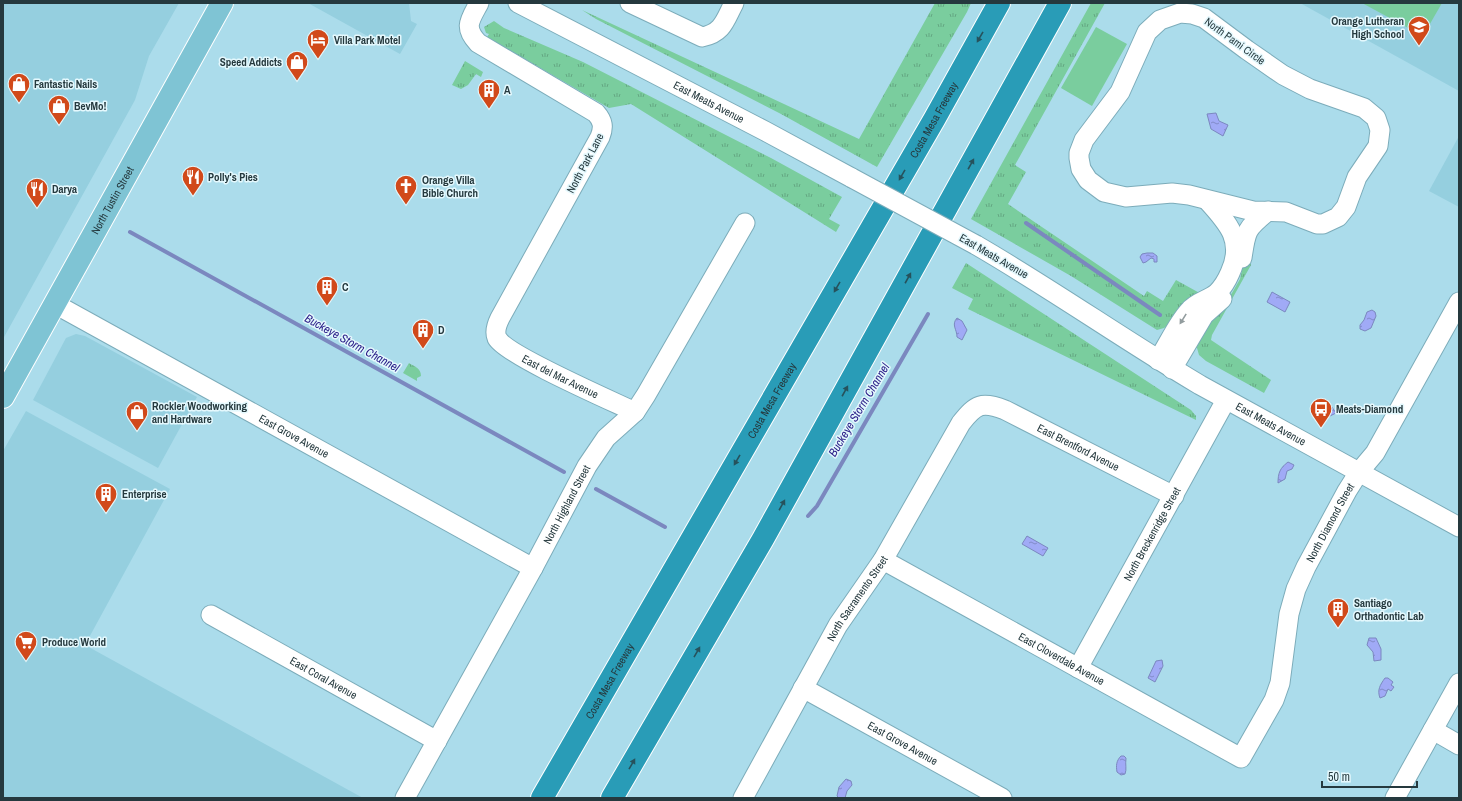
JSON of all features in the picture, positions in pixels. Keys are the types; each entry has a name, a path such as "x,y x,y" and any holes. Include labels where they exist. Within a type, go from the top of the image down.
{"highway":[{"name":"Costa Mesa Freeway","path":"542,798 935,118 999,3"},
{"path":"612,798 763,539 1060,3"}],"main road":[{"name":"North Tustin Street","path":"3,397 222,3"}],"street":[{"name":"North Park Lane","path":"479,3 470,22 469,28 470,33 478,43 592,110 601,119 603,124 600,137 500,318 496,331"},
{"name":"East Meats Avenue","path":"518,3 765,131 976,245 1067,300 1165,364 1226,400 1459,527"},
{"path":"630,3 702,37 711,35 720,28 734,3"},
{"name":"North Pami Circle","path":"1180,13 1192,14 1204,18 1283,75 1310,89 1364,108 1376,118 1380,130 1378,146 1357,177 1346,207 1338,217 1323,224 1317,224 1286,212 1254,211 1207,200 1189,195 1172,193 1132,197 1112,194 1099,189 1088,180 1079,164 1079,153 1084,140 1120,92 1147,32 1160,20 1180,13"},
{"path":"1165,364 1186,314 1194,306 1215,295 1220,290 1233,267 1235,253 1233,234 1225,219 1207,200"},
{"path":"1165,364 1204,315 1223,299 1234,284 1240,265 1245,236 1251,225 1268,211"},
{"name":"North Highland Street","path":"405,798 595,453 606,438 634,412 646,395 745,223"},
{"name":"North Diamond Street","path":"1241,758 1274,700 1280,683 1290,614 1298,584 1309,560 1359,472 1375,453 1459,302"},
{"name":"East Grove Avenue","path":"55,304 533,568"},
{"name":"East del Mar Avenue","path":"496,331 497,338 511,351 562,378 634,412"},
{"name":"North Breckenridge Street","path":"1078,668 1226,400"},
{"name":"East Brentford Avenue","path":"980,405 987,404 1005,410 1174,496"},
{"name":"North Sacramento Street","path":"743,798 838,626 870,581 961,423 968,414 980,405"},
{"name":"East Cloverdale Avenue","path":"882,560 1241,758"},
{"name":"East Coral Avenue","path":"211,615 437,741"},
{"path":"1395,798 1459,683"},
{"name":"East Grove Avenue","path":"803,688 1002,798"},
{"path":"1433,730 1459,745"}],"shaded area":[{"path":"3,3 179,3 149,56 135,100 3,339"},
{"path":"308,3 409,3 411,21 417,24 400,54"},
{"name":"Orange Lutheran High School","path":"1300,3 1459,3 1459,91"},
{"path":"1459,136 1459,207 1429,191"},
{"path":"76,334 85,336 197,397 158,468 33,400 66,338"},
{"path":"26,411 170,489 85,645 363,798 3,798 3,451"}],"green space":[{"path":"935,3 971,3 877,167 781,114 596,19 582,10 859,139"},
{"path":"1091,3 1105,3 1015,165 1026,172 1008,204 1144,296 1147,291 1163,301 1176,280 1205,296 1170,324 1157,330 1071,276 971,219"},
{"path":"1362,3 1442,3 1423,36"},
{"path":"494,21 504,28 583,62 771,158 842,197 829,219 840,225 836,232 631,104 609,108 487,37 489,34 486,33 484,27"},
{"path":"1096,27 1127,44 1092,106 1061,88"},
{"path":"465,61 483,72 481,77 476,74 468,85 461,89 452,85"},
{"path":"1245,257 1248,257 1251,265 1212,335 1211,340 1271,380 1264,393 1206,361 1199,355 1197,348 1194,347 1197,340 1232,293 1240,279"},
{"path":"966,263 1191,410 1196,416 1196,420 968,309 973,299 952,288"},
{"path":"409,363 420,371 421,376 417,378 417,381 403,373"}],"water":[{"path":"1216,113 1219,121 1228,125 1223,136 1211,129 1207,114"},
{"path":"1153,253 1157,256 1157,262 1154,262 1154,259 1151,258 1143,263 1140,257 1142,254"},
{"path":"1272,292 1290,302 1285,312 1267,302"},
{"path":"1372,310 1375,312 1376,316 1371,328 1365,331 1360,329 1360,325 1367,312"},
{"path":"957,318 962,321 967,330 962,340 957,337 954,323"},
{"path":"1319,400 1327,400 1336,413 1328,417"},
{"path":"1288,462 1294,465 1292,469 1287,471 1285,479 1278,483 1280,471"},
{"path":"1027,536 1048,548 1043,556 1022,544"},
{"path":"1369,638 1376,638 1381,649 1381,660 1374,661 1373,652 1367,645"},
{"path":"1162,660 1163,666 1155,682 1148,678 1156,661"},
{"path":"1385,678 1388,678 1393,682 1391,685 1394,687 1391,691 1388,689 1385,696 1380,698 1380,688"},
{"path":"1121,756 1126,758 1126,772 1125,774 1121,775 1117,772 1116,768 1117,762"},
{"path":"846,779 851,781 852,785 847,791 845,798 839,798 837,796 839,787"}],"waterway":[{"name":"Buckeye Storm Channel","path":"1026,223 1160,315"},
{"name":"Buckeye Storm Channel","path":"130,232 564,472"},
{"name":"Buckeye Storm Channel","path":"808,516 817,506 928,314"},
{"name":"Buckeye Storm Channel","path":"596,489 665,527"}],"place":[{"name":"Orange Lutheran High School","path":"1419,46"},
{"name":"Villa Park Motel","path":"318,60"},
{"name":"Speed Addicts","path":"297,82"},
{"name":"Fantastic Nails","path":"19,104"},
{"name":"A","path":"489,110"},
{"name":"BevMo!","path":"59,126"},
{"name":"Polly's Pies","path":"193,196"},
{"name":"Orange Villa Bible Church","path":"406,206"},
{"name":"Darya","path":"37,208"},
{"name":"C","path":"327,306"},
{"name":"D","path":"423,350"},
{"name":"Meats-Diamond","path":"1321,428"},
{"name":"Rockler Woodworking and Hardware","path":"137,432"},
{"name":"Enterprise","path":"106,514"},
{"name":"Santiago Orthadontic Lab","path":"1338,628"},
{"name":"Produce World","path":"26,662"}]}
